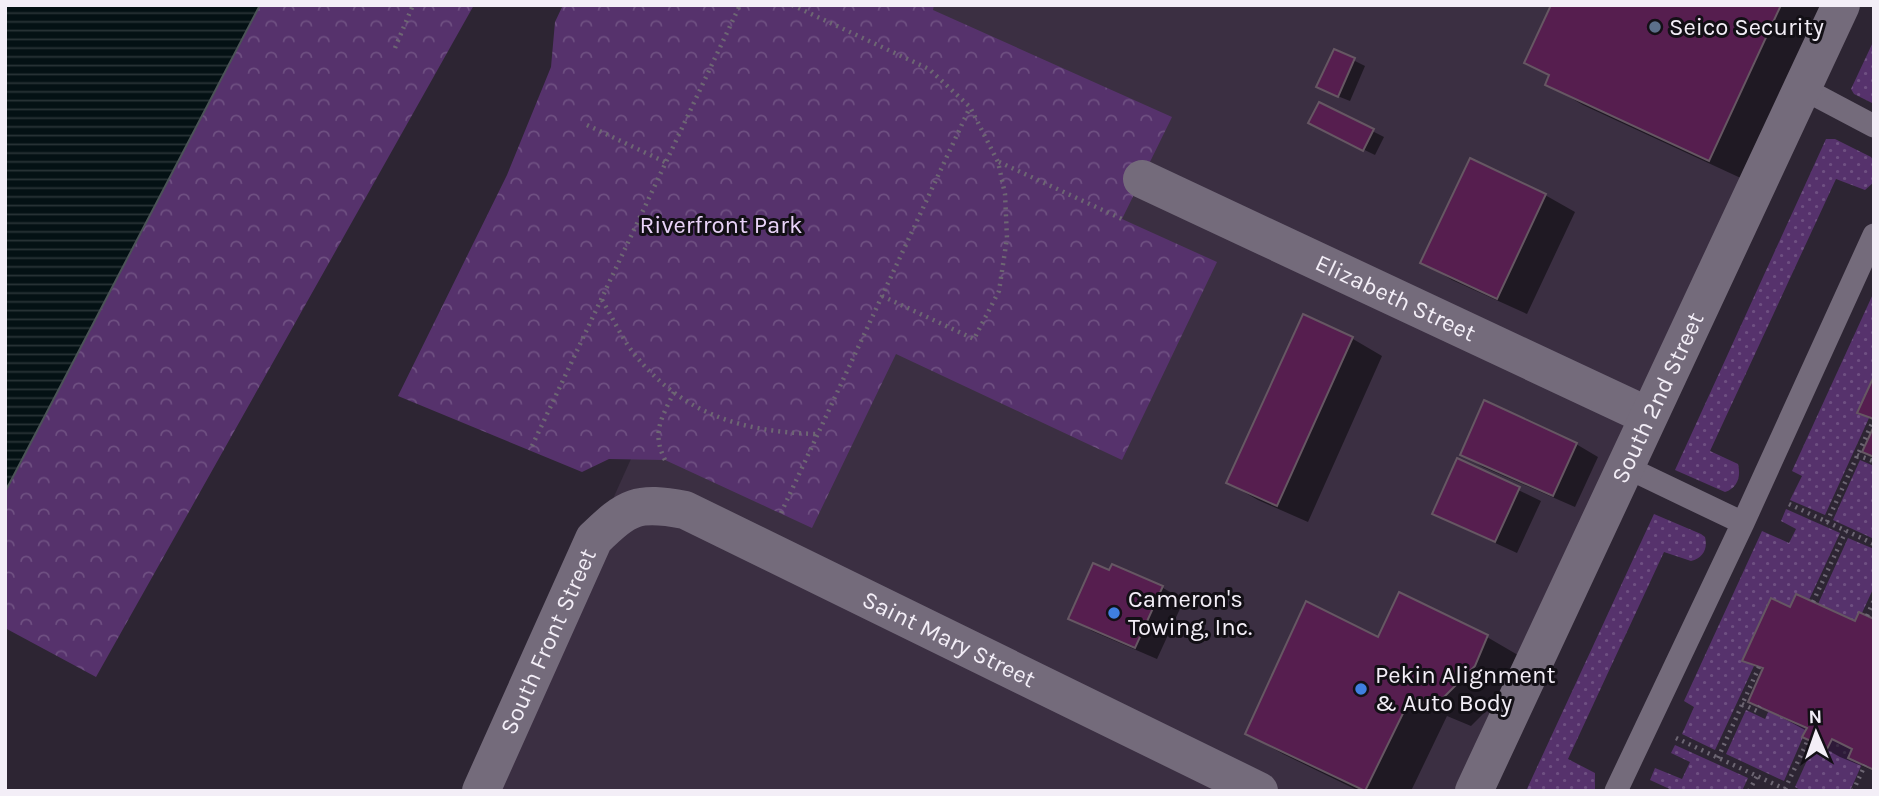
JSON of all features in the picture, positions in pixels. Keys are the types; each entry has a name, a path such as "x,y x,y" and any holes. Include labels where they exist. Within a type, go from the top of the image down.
{"street":[{"name":"South 2nd Street","path":"1474,791 1841,5"},
{"name":"Elizabeth Street","path":"1142,179 1648,416"},
{"name":"Saint Mary Street","path":"634,507 660,505 685,510 1259,791"},
{"name":"South Front Street","path":"481,791 594,539 617,517 634,507"}],"lane":[{"path":"1802,88 1874,126"},
{"path":"1616,791 1743,523 1874,235"},
{"path":"1624,466 1743,523"}],"path":[{"path":"395,48 412,5"},
{"path":"532,446 740,5"},
{"path":"792,5 929,69 970,107 998,162 1005,194 1007,238 999,291 974,339 882,296"},
{"path":"781,514 970,107"},
{"path":"587,125 665,162"},
{"path":"998,162 1122,219"},
{"path":"602,299 636,357 674,392 720,419 746,427 817,434"},
{"path":"665,460 658,446 657,434 674,392"},
{"path":"1826,522 1874,419"},
{"path":"1857,455 1874,460"},
{"path":"1784,502 1874,544"},
{"path":"1813,602 1846,531"},
{"path":"1867,616 1874,600"},
{"path":"1718,758 1759,667"},
{"path":"1742,704 1757,711 1760,706"},
{"path":"1675,737 1787,790 1808,740"},
{"path":"1853,791 1865,765"},
{"path":"1749,791 1757,776"}],"shaded area":[{"path":"5,5 260,5 5,492"},
{"path":"836,5 1841,5 1474,791 481,791"}],"green space":[{"path":"260,5 474,5 96,677 5,628 5,492"},
{"name":"Riverfront Park","path":"563,5 934,5 933,10 1172,117 1122,219 1217,262 1122,460 896,354 812,528 665,460 609,459 582,472 398,396 507,175 551,67 555,22"},
{"path":"1874,40 1874,104 1854,94 1851,89"},
{"path":"1826,139 1835,139 1871,157 1874,162 1874,182 1865,190 1836,179 1710,451 1738,464 1737,481 1733,488 1725,492 1675,470"},
{"path":"1873,294 1874,376 1857,412 1869,418 1825,515 1790,500 1802,476 1792,471"},
{"path":"1860,460 1874,466 1874,539 1833,520"},
{"path":"1786,509 1840,533 1809,600 1790,607 1771,598 1742,660 1754,666 1715,750 1682,734 1694,707 1684,701 1762,531 1789,543 1796,529 1781,521"},
{"path":"1654,514 1701,534 1705,537 1705,549 1699,558 1691,561 1664,552 1568,759 1595,773 1595,789 1526,791"},
{"path":"1848,538 1874,549 1874,587 1862,613 1859,613 1855,621 1818,604"},
{"path":"1746,710 1765,719 1769,710 1807,728 1784,781 1726,754"},
{"path":"1832,739 1852,749 1848,758 1862,764 1850,791 1802,791 1795,787 1815,743 1827,749"},
{"path":"1675,745 1748,778 1742,791 1674,791 1650,780 1655,768 1682,779 1690,762 1671,753"}],"building":[{"path":"1551,5 1781,5 1709,161 1545,85 1549,75 1524,63"},
{"path":"1334,49 1355,58 1338,97 1316,87"},
{"path":"1319,102 1374,129 1363,151 1308,123"},
{"path":"1470,158 1546,194 1497,299 1420,263"},
{"path":"1303,314 1353,337 1277,506 1226,483"},
{"path":"1874,376 1874,419 1857,413"},
{"path":"1484,400 1577,443 1553,496 1460,455"},
{"path":"1874,426 1874,457 1862,452"},
{"path":"1457,458 1520,487 1495,542 1432,514"},
{"path":"1093,563 1109,570 1112,564 1163,586 1135,648 1068,619"},
{"path":"1399,592 1488,635 1475,666 1434,707 1411,697 1365,791 1245,734 1306,601 1378,637"},
{"path":"1796,594 1855,621 1859,612 1874,619 1874,770 1848,758 1852,749 1832,739 1827,749 1802,737 1807,728 1748,702 1763,668 1742,661 1771,598 1790,607"}],"place":[{"name":"Seico Security","path":"1655,27"},
{"name":"Cameron's Towing, Inc.","path":"1114,613"},
{"name":"Pekin Alignment & Auto Body","path":"1361,689"}]}
